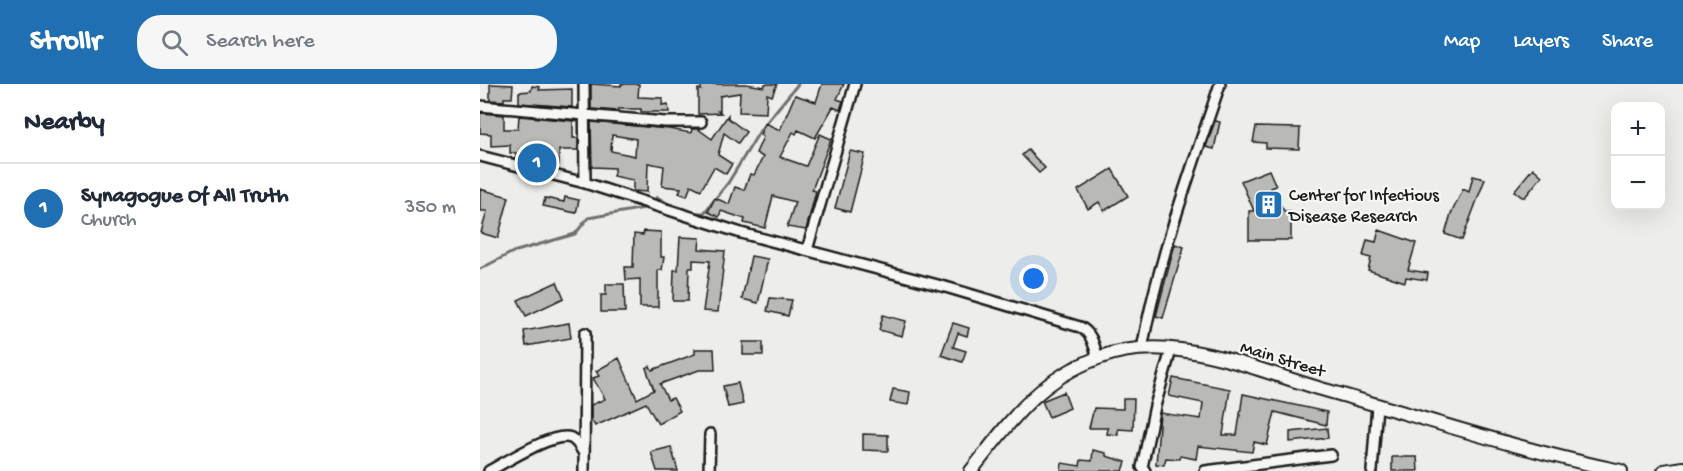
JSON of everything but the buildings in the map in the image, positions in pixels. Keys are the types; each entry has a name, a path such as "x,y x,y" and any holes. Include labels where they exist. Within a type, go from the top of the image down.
{"main road":[{"name":"Main Street","path":"971,471 1028,400 1074,369 1098,358 1142,349 1211,355 1377,405 1621,471"},
{"path":"1664,471 1683,468"}],"street":[{"path":"584,84 585,183"},
{"path":"807,250 855,84"},
{"path":"1142,349 1146,323 1181,203 1220,84"},
{"path":"480,106 584,113 665,122 701,122"},
{"path":"480,156 585,183 726,229 949,288 1080,327 1091,337 1098,358"},
{"path":"584,471 585,333"},
{"path":"1145,471 1142,467 1155,405 1172,350"},
{"path":"1372,471 1377,405"},
{"path":"709,471 710,434"},
{"path":"489,471 551,439 563,436 573,439 584,455"},
{"path":"1205,471 1331,455"}],"waterway":[{"path":"693,213 704,213 728,183 761,129 798,84"},
{"path":"654,202 657,197 672,206"},
{"path":"480,269 513,252 575,234 588,218 650,207"}],"place":[{"name":"Synagogue Of All Truth","path":"537,163"},
{"name":"Center for Infectious Disease Research","path":"1268,204"}]}
